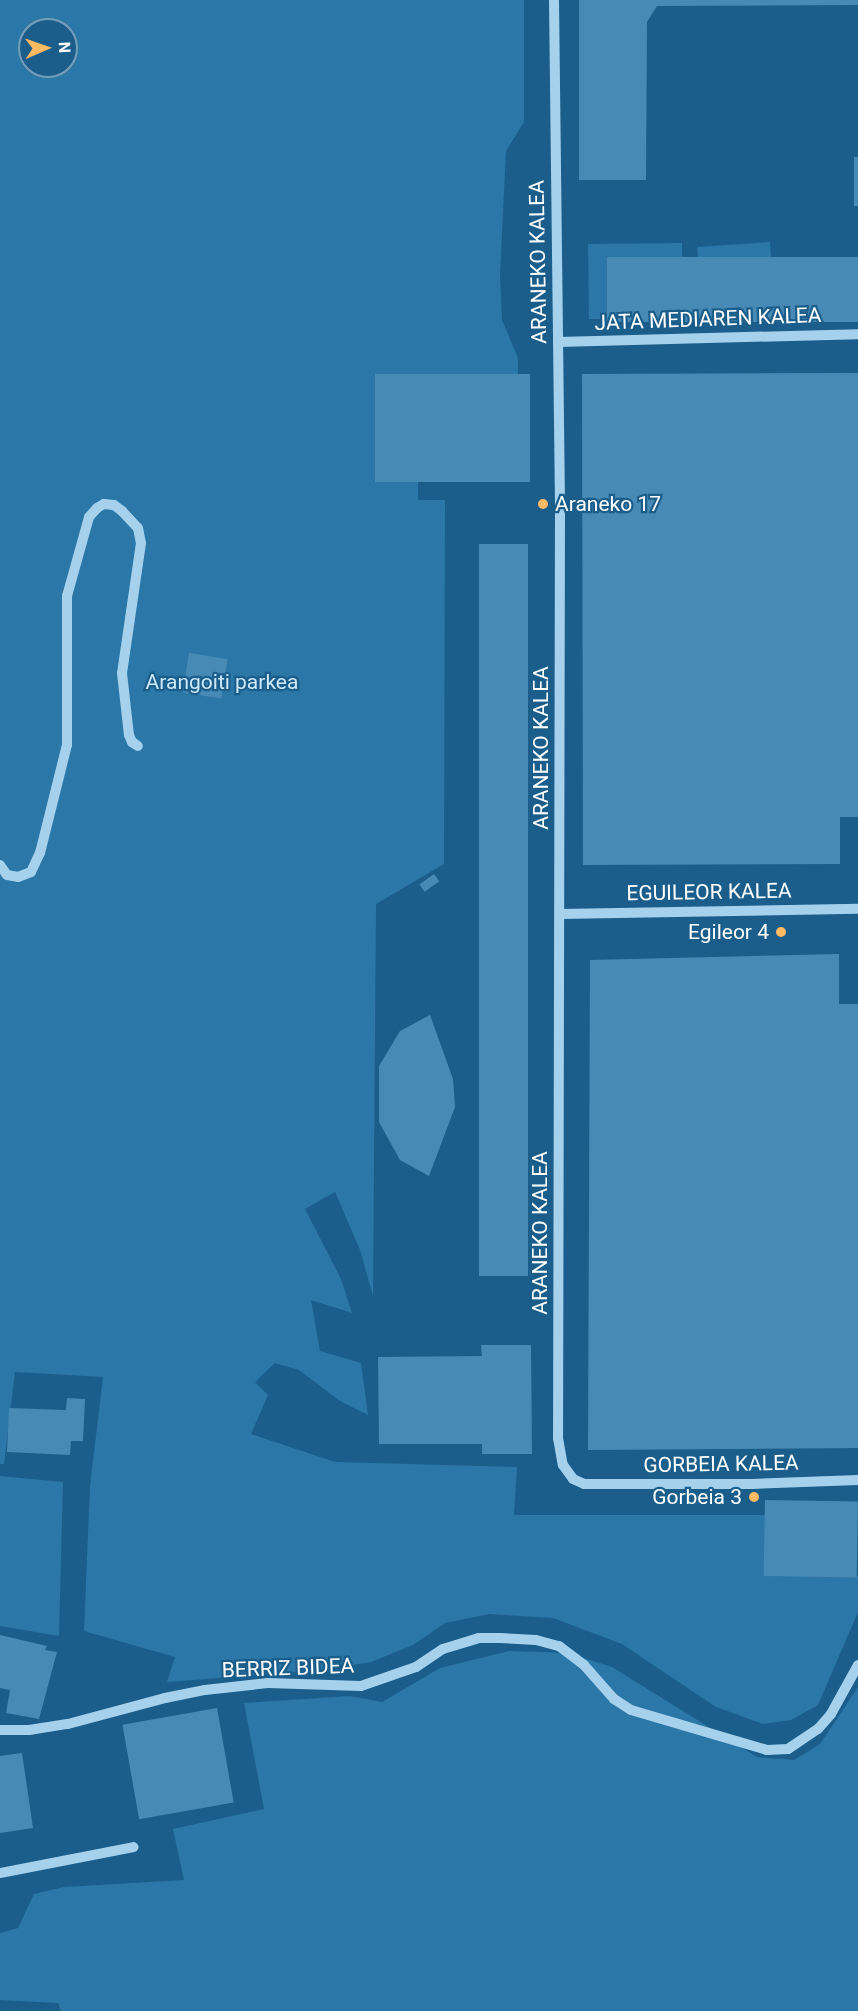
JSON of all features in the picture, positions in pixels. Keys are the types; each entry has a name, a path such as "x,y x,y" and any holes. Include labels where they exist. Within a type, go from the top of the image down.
{"street":[{"name":"ARANEKO KALEA","path":"554,0 560,914 558,1438 563,1465 573,1479 584,1484"},
{"name":"JATA MEDIAREN KALEA","path":"558,342 858,334"},
{"path":"0,865 7,875 18,877 31,872 40,853 67,746 67,596 89,517 104,504 114,505 138,528 141,543 122,673 129,735 132,742 138,746"},
{"name":"EGUILEOR KALEA","path":"560,914 858,909"},
{"name":"GORBEIA KALEA","path":"584,1484 858,1480"},
{"name":"BERRIZ BIDEA","path":"0,1730 29,1731 68,1724 165,1698 205,1690 268,1683 361,1686 416,1667 443,1649 479,1638 500,1638 536,1640 560,1646 584,1665 614,1699 631,1710 767,1750 788,1749 818,1729 831,1714 858,1665"},
{"path":"0,1874 134,1847"}],"green space":[{"name":"Arangoiti parkea","path":"0,0 524,0 524,122 506,151 500,275 502,320 518,358 518,374 375,375 375,482 418,482 418,500 445,500 444,864 376,904 373,1296 360,1250 335,1192 305,1209 341,1279 352,1313 311,1300 320,1351 361,1363 368,1415 340,1401 299,1370 275,1363 255,1382 268,1395 251,1434 335,1462 517,1467 514,1515 765,1515 765,1576 858,1576 858,1612 818,1705 791,1720 763,1724 716,1707 622,1644 553,1618 489,1614 445,1623 413,1645 371,1662 323,1670 167,1682 175,1657 84,1631 90,1486 103,1377 15,1372 4,1464 0,1464"},
{"path":"770,242 771,257 698,262 697,247"},
{"path":"682,243 682,258 607,259 607,319 589,319 588,244"},
{"path":"0,1476 63,1482 59,1636 0,1626"},
{"path":"509,1651 568,1653 612,1667 757,1757 794,1760 820,1744 858,1687 858,2011 61,2011 58,2003 0,2000 0,1933 18,1928 34,1894 64,1887 184,1880 173,1829 264,1809 244,1703 350,1696 382,1702 440,1668"}],"building":[{"path":"579,0 858,0 858,5 657,6 647,22 646,180 579,180"},
{"path":"854,157 858,157 858,206 854,206"},
{"path":"607,257 858,257 858,322 607,322"},
{"path":"858,373 858,817 840,817 840,864 583,865 582,374"},
{"path":"375,374 530,374 530,482 375,482"},
{"path":"479,544 528,544 528,1276 479,1276"},
{"path":"189,653 228,659 221,699 183,693"},
{"path":"434,874 439,881 425,892 419,885"},
{"path":"839,954 839,1004 858,1004 858,1448 588,1450 590,960"},
{"path":"430,1015 453,1079 455,1107 429,1176 400,1160 379,1122 379,1066 400,1031"},
{"path":"481,1345 531,1345 532,1454 482,1454 482,1444 379,1444 378,1357 482,1356"},
{"path":"67,1398 85,1399 83,1441 71,1441 70,1455 7,1452 9,1408 66,1410"},
{"path":"765,1500 858,1502 857,1578 764,1576"},
{"path":"0,1635 47,1646 45,1650 57,1652 39,1719 6,1713 10,1690 0,1688"},
{"path":"217,1708 234,1803 139,1819 122,1725"},
{"path":"22,1753 33,1828 0,1833 0,1756"}],"place":[{"name":"Araneko 17","path":"543,504"},
{"name":"Egileor 4","path":"781,932"},
{"name":"Gorbeia 3","path":"754,1497"}]}
